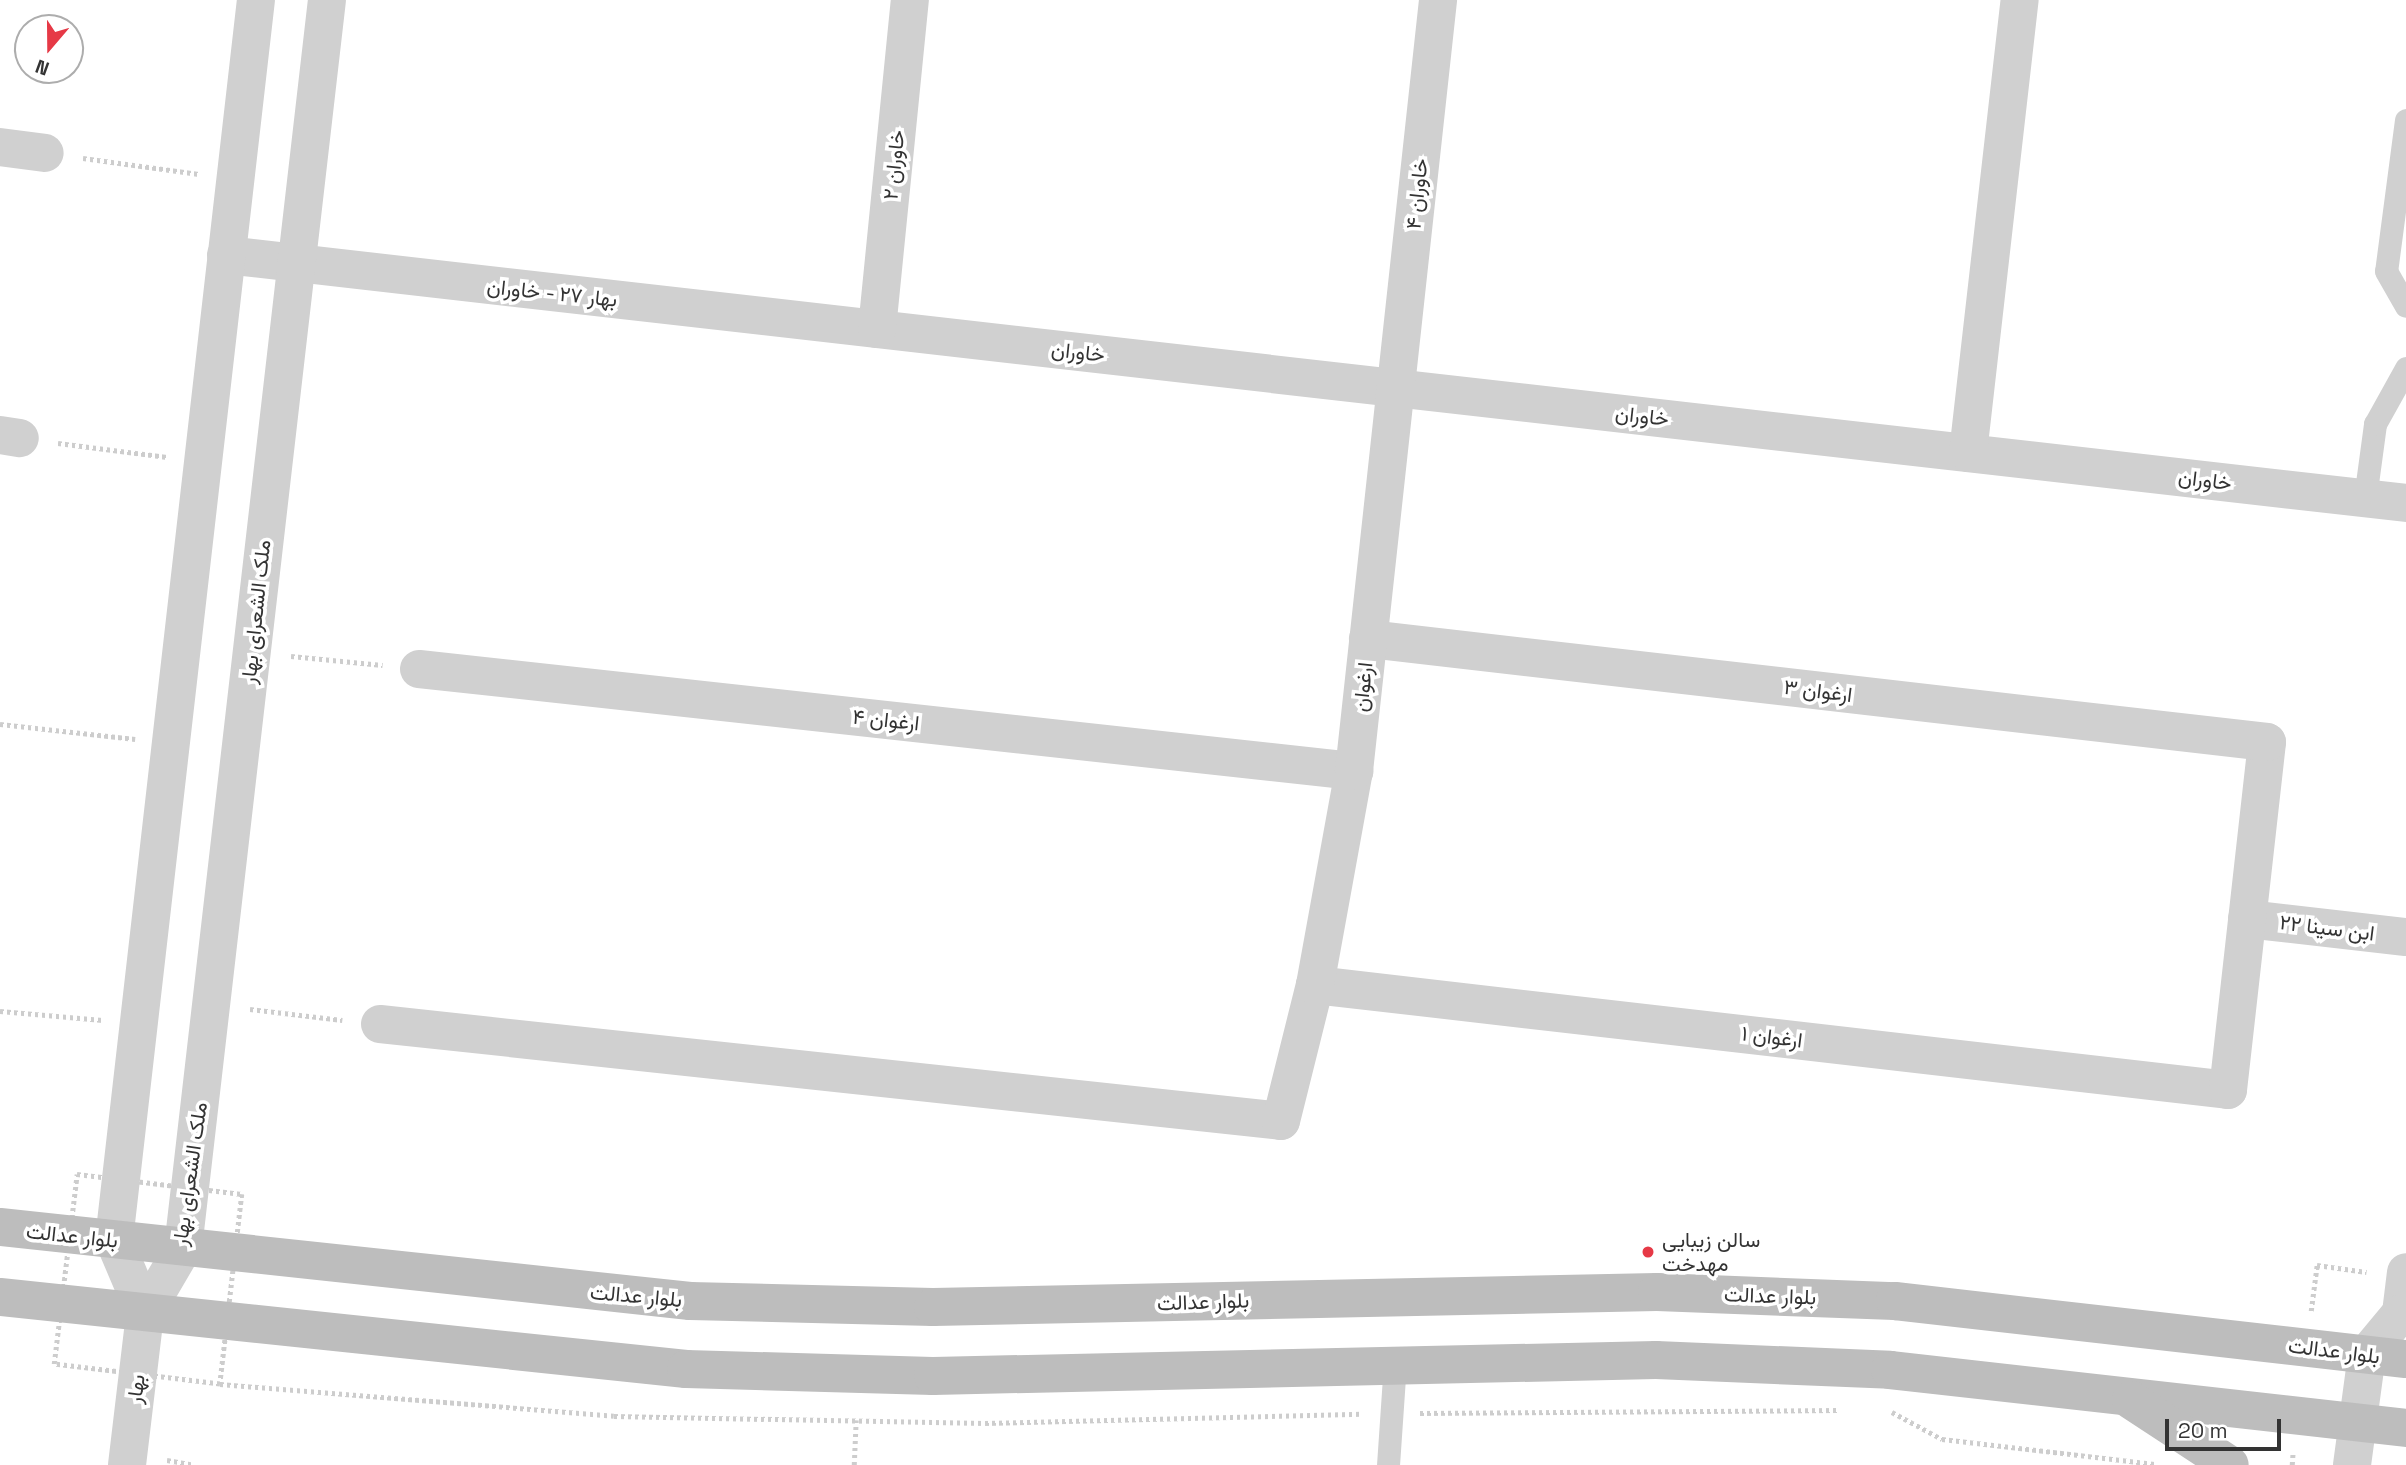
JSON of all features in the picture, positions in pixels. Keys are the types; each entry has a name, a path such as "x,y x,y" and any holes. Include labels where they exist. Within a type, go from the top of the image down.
{"main road":[{"name":"بلوار عدالت","path":"0,1227 690,1301 933,1307 1657,1292 1895,1301 2406,1359"},
{"path":"0,1297 686,1369 856,1374 1656,1360 1890,1370 2406,1428"},
{"path":"2123,1395 2230,1465"}],"street":[{"path":"145,1313 114,1240 256,0"},
{"name":"ملک الشعرای بهار","path":"145,1313 183,1248 327,0"},
{"name":"خاوران ۲","path":"877,329 911,0"},
{"name":"خاوران ۴","path":"1396,388 1438,0"},
{"path":"1968,453 2020,0"},
{"path":"0,147 45,153"},
{"name":"بهار ۲۷ - خاوران","path":"226,255 877,329"},
{"name":"خاوران","path":"877,329 2406,503"},
{"name":"ارغوان","path":"380,1024 1282,1121 1315,985 1353,771 1396,388"},
{"name":"ارغوان ۳","path":"1368,639 2267,742 2247,919"},
{"name":"ارغوان ۴","path":"419,669 1353,771"},
{"name":"ابن سینا ۲۲","path":"2247,919 2406,937"},
{"name":"ارغوان ۱","path":"1315,985 2228,1090 2247,919"},
{"path":"2352,1465 2367,1354 2404,1319 2406,1272"},
{"name":"بهار","path":"127,1465 145,1313"}],"lane":[{"path":"2406,120 2386,271 2406,306"},
{"path":"2365,498 2375,424 2406,368"},
{"path":"1388,1465 1395,1363"}],"path":[{"path":"45,153 235,179"},
{"path":"10,436 203,461"},
{"path":"252,652 419,669"},
{"path":"0,724 171,742"},
{"path":"211,1005 380,1024"},
{"path":"0,1011 139,1023"},
{"path":"854,1465 856,1374"},
{"path":"220,1384 614,1416 856,1420 1847,1410"},
{"path":"1888,1409 1942,1439 2159,1465"}],"place":[{"name":"سالن زیبایی مهدخت","path":"1648,1252"}]}
